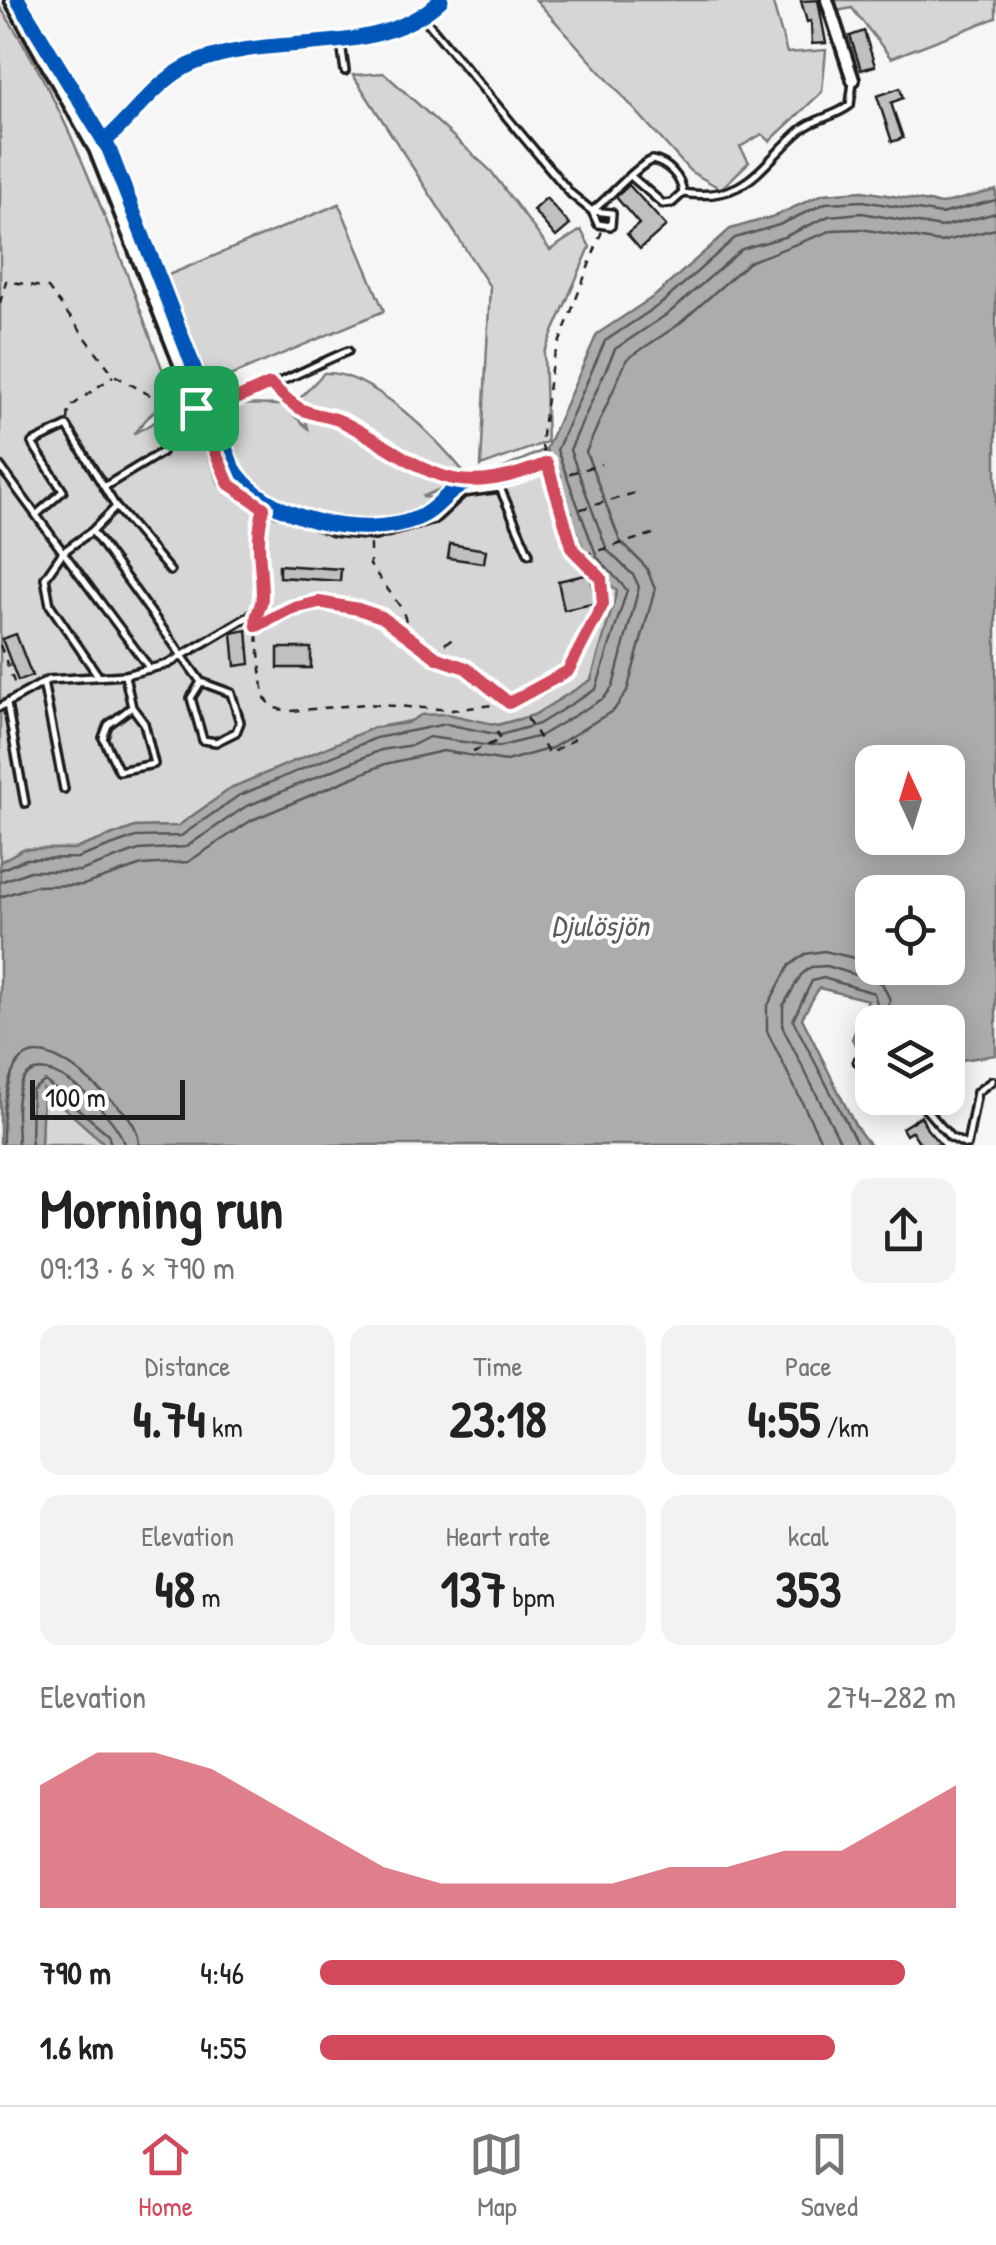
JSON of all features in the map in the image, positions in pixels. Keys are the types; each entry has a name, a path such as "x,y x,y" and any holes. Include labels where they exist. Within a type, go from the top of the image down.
{"street":[{"path":"11,0 95,149 229,484 264,508"},
{"path":"95,149 157,88 199,61 372,35 423,17 442,0"},
{"path":"827,0 852,80"}],"lane":[{"path":"423,17 558,180 592,211 603,227 613,223 612,213 592,211"},
{"path":"340,40 346,71"},
{"path":"634,178 663,204 683,193 709,196 742,186 804,126 850,105 852,80"},
{"path":"592,211 634,178 640,165 658,161 679,178 683,193"},
{"path":"196,408 211,410 348,351"},
{"path":"36,514 63,491 32,443 67,426 116,508 170,571"},
{"path":"104,487 162,452"},
{"path":"0,466 150,668"},
{"path":"25,803 3,706 43,682 125,675 186,656 254,612 262,599 257,547 264,508 334,532 370,531 434,520 464,493 500,488 529,554"},
{"path":"98,675 50,605 45,578 63,552 116,508"},
{"path":"92,531 202,682 231,693 240,722 236,732 216,742 203,740 195,722 191,698 202,682"},
{"path":"125,675 132,707 144,724 154,764 119,772 103,738 108,726 132,707"},
{"path":"43,682 64,789"},
{"path":"931,1115 950,1137 966,1145 977,1092 992,1080"}],"path":[{"path":"254,612 264,697 274,708 291,711 366,704 452,710 509,703 568,671 603,604 601,578 573,550 546,470 541,442 552,362 603,227"},
{"path":"0,303 6,281 48,288 114,375 180,412 196,408"},
{"path":"67,426 70,408 114,375"},
{"path":"270,384 300,410 340,420 409,464 471,482"},
{"path":"162,452 180,412"},
{"path":"546,470 602,464"},
{"path":"444,500 471,482"},
{"path":"565,514 640,490"},
{"path":"370,531 370,565 402,609 413,640"},
{"path":"584,555 656,533"},
{"path":"257,626 290,609 319,602 382,617 430,652 466,668 509,703"},
{"path":"430,652 454,639"},
{"path":"0,644 19,694"},
{"path":"528,718 549,754 578,738"},
{"path":"473,751 502,740 493,723"}],"shaded area":[{"path":"536,0 772,0 787,53 826,50 822,92 770,141 762,134 740,147 749,162 721,189 690,171"},
{"path":"835,0 996,0 996,18 891,58 852,8 837,11"},
{"path":"0,7 27,49 74,143 171,392 133,434 189,403 282,405 308,428 299,399 324,373 363,383 404,411 468,477 422,497 438,498 546,449 589,564 618,591 591,680 534,715 497,725 447,714 373,728 233,787 178,826 135,827 75,849 23,849 0,862"},
{"path":"384,73 491,171 550,250 581,230 590,247 544,353 547,442 481,466 490,287 353,75"},
{"path":"339,204 384,311 211,384 166,276"},
{"path":"43,1088 106,1145 41,1145"}],"water":[{"name":"Djulösjön","path":"996,190 996,1055 965,1060 965,1005 866,1005 868,1000 819,988 802,1018 856,1127 870,1145 106,1145 43,1089 41,1145 0,1145 0,862 23,849 75,849 135,827 178,826 233,787 373,728 407,723 421,715 447,714 498,725 534,715 591,680 617,591 589,564 546,449 597,334 656,295 730,229 775,216 823,194 863,191 941,204"}],"building":[{"path":"818,0 826,43 812,44 811,21 807,22 801,1"},
{"path":"864,31 875,66 861,70 850,36"},
{"path":"900,88 903,98 891,103 903,138 892,142 877,96"},
{"path":"629,185 666,226 640,249 627,234 639,224 616,197"},
{"path":"546,198 570,225 556,237 533,210"},
{"path":"450,544 486,550 484,563 448,558"},
{"path":"279,565 341,569 340,581 279,577"},
{"path":"590,574 597,603 564,610 558,581"},
{"path":"247,630 250,664 235,666 232,633"},
{"path":"16,634 32,676 18,681 2,639"},
{"path":"278,648 311,648 311,668 278,668"},
{"path":"921,1116 941,1145 921,1145 912,1131 906,1135 902,1128"}],"cycle path":[{"path":"18,0 109,149 232,466 246,485 266,500 316,521 370,527 418,518 466,483 510,478 547,463"},
{"path":"104,142 159,87 197,62 228,53 387,31 415,19 441,0"}],"route":[{"path":"270,384 300,410 340,420 409,464 465,484 504,479 547,463 573,550 601,578 603,604 568,671 509,703 466,668 437,658 382,617 358,609 319,602 290,609 257,626 254,612 261,607 262,599 257,538 264,508 229,484 196,408 211,410 270,384"}]}
